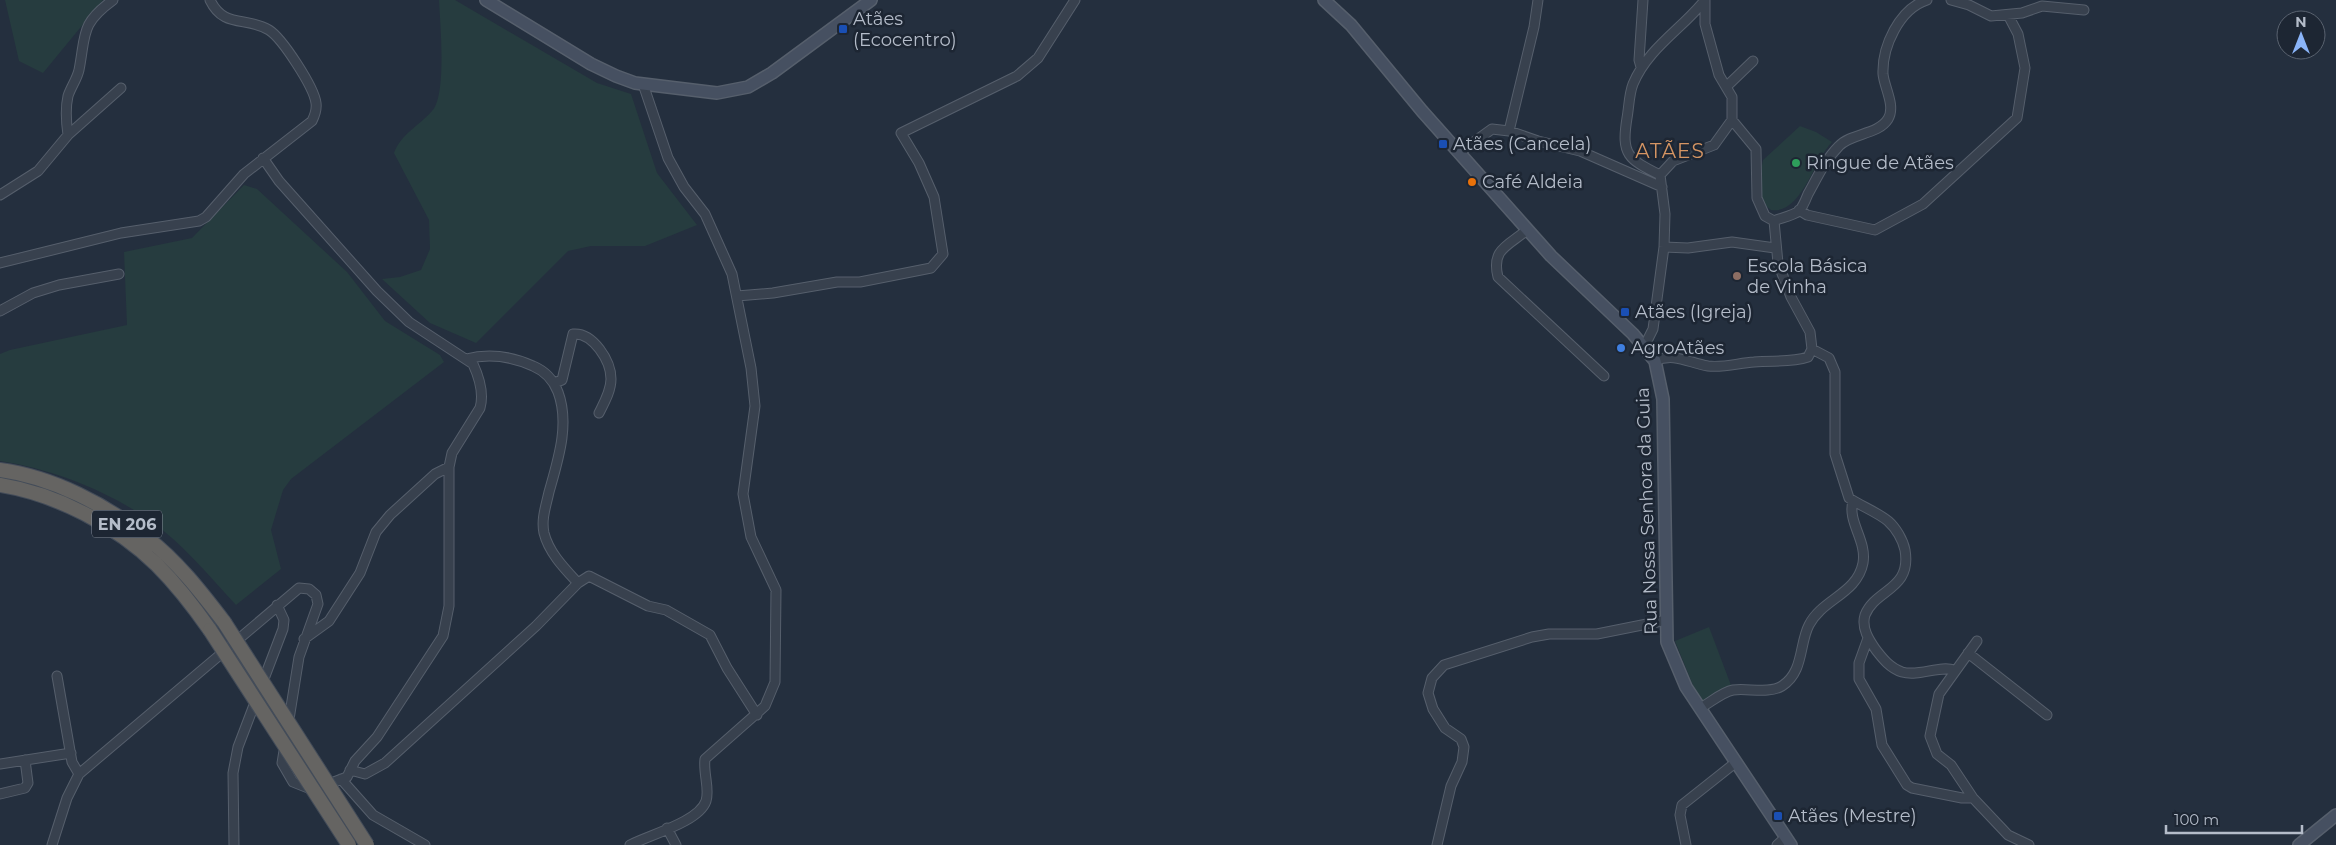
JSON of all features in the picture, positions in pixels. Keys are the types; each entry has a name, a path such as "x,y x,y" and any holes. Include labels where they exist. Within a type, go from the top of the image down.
{"highway":[{"name":"EN 206","path":"0,470 41,480 89,501 147,537 174,563 224,622 367,845"},
{"name":"EN 206","path":"0,485 38,494 70,506 115,533 156,564 191,604 210,630 349,845"}],"main road":[{"path":"486,0 591,64 616,76 643,84 717,93 748,87 772,73 871,0"},
{"name":"Rua Nossa Senhora da Guia","path":"1324,0 1351,26 1527,230 1551,256 1614,314 1656,361 1663,399 1668,642 1674,662 1700,708 1789,841"},
{"path":"2299,845 2336,815"}],"street":[{"path":"68,135 65,114 69,95 79,72 83,34 95,14 113,0"},
{"path":"0,263 121,233 199,221 206,217 229,189 262,158 312,121 317,112 316,102 303,76 279,40 269,30 225,18 210,0"},
{"path":"737,296 773,294 818,284 860,282 931,268 943,254 934,197 919,163 901,133 1017,76 1038,58 1075,0"},
{"path":"1509,131 1534,27 1538,0"},
{"path":"1641,67 1639,60 1643,0"},
{"path":"1660,174 1634,162 1626,151 1624,138 1632,86 1641,67 1657,46 1691,18 1705,0"},
{"path":"1660,174 1673,161 1714,145 1732,120 1732,97 1719,75 1705,24 1705,0"},
{"path":"1774,221 1799,210 1835,149 1841,144 1881,126 1888,118 1891,110 1883,70 1888,45 1902,18 1921,2 1927,0"},
{"path":"1952,0 1969,5 1991,16 2022,14 2042,6 2084,10"},
{"path":"1799,210 1807,215 1875,230 1923,204 2017,118 2025,68 2018,34 2008,15"},
{"path":"1726,87 1753,60"},
{"path":"630,845 692,817 702,809 707,793 704,769 706,759 757,715 765,706 775,682 776,590 751,537 743,494 755,406 751,368 737,296 732,274 705,214 684,187 668,158 643,84"},
{"path":"0,195 38,171 68,135 121,88"},
{"path":"1732,120 1756,149 1757,198 1765,216 1774,221"},
{"path":"1460,152 1492,129 1509,131 1538,141 1580,151 1662,186"},
{"path":"52,845 67,798 78,774 298,588 309,589 316,595 318,604 304,639 282,763 293,782 312,790 347,777 355,761 377,737 443,636 449,606 449,467 452,452 482,400 478,375 473,364 409,322 377,291 279,181 262,158"},
{"path":"1644,347 1653,328 1664,247 1665,214 1660,174"},
{"path":"1656,361 1664,357 1679,358 1709,366 1796,361 1808,357 1812,349 1810,332 1791,297 1778,263 1775,248 1774,221"},
{"path":"1527,230 1498,253 1494,262 1498,277 1604,376"},
{"path":"1664,247 1688,248 1732,242 1775,248"},
{"path":"0,311 33,294 59,285 119,274"},
{"path":"554,384 562,380 573,334 579,334 588,338 601,352 609,367 611,379 599,413"},
{"path":"1812,349 1829,358 1836,372 1835,454 1848,498 1888,521 1903,542 1907,561 1902,577 1865,616 1868,638 1886,664 1902,672 1934,672 1947,668 1954,670"},
{"path":"466,359 479,356 519,359 543,370 554,384 564,408 562,435 543,513 544,534 560,563 578,583"},
{"path":"304,639 329,621 360,573 376,532 390,515 435,474 449,467"},
{"path":"1700,708 1731,690 1781,687 1791,678 1799,663 1808,626 1819,609 1833,601 1854,583 1863,564 1862,543 1850,510 1853,501"},
{"path":"350,770 364,774 385,763 536,626 578,583 589,576 648,606 666,610 710,635 727,668 757,715"},
{"path":"234,845 233,773 238,747 283,629 284,620 277,606"},
{"path":"1437,845 1450,786 1462,762 1464,746 1461,739 1445,728 1433,709 1428,693 1432,678 1444,665 1532,637 1549,634 1597,634 1667,620"},
{"path":"1868,638 1859,663 1859,679 1876,709 1882,745 1906,785 1912,788 1962,798 1973,798"},
{"path":"1977,641 1954,670 1939,694 1930,736 1937,754 1951,765 1973,798 2008,835 2029,845"},
{"path":"1968,653 2047,715"},
{"path":"57,676 71,753 78,774"},
{"path":"0,764 71,753"},
{"path":"0,794 25,788 28,783 25,760"},
{"path":"1686,845 1680,815 1682,805 1735,763"},
{"path":"341,779 372,815 425,845"},
{"path":"668,828 676,845"},
{"path":"1776,845 1789,841"}],"green space":[{"path":"5,0 103,0 43,73 19,61"},
{"path":"439,0 455,0 597,83 631,94 657,173 697,225 645,246 591,246 568,251 476,343 430,323 382,279 400,277 421,270 430,249 429,220 394,153 406,135 432,111 437,103 440,90 442,58"},
{"path":"1800,126 1816,132 1832,142 1825,150 1806,185 1791,204 1781,209 1771,210 1766,206 1761,194 1760,180 1763,160"},
{"path":"244,185 257,189 347,272 385,321 440,355 444,362 291,479 283,490 271,530 281,569 236,605 175,541 135,511 99,491 79,483 40,470 0,461 0,354 10,350 127,325 124,252 192,238"},
{"path":"1709,627 1732,688 1703,701 1698,698 1675,641"}],"place":[{"name":"Atães (Ecocentro)","path":"843,29"},
{"name":"Atães (Cancela)","path":"1443,144"},
{"name":"Ringue de Atães","path":"1796,163"},
{"name":"Café Aldeia","path":"1472,182"},
{"name":"Escola Básica de Vinha","path":"1737,276"},
{"name":"Atães (Igreja)","path":"1625,312"},
{"name":"AgroAtães","path":"1621,348"},
{"name":"Atães (Mestre)","path":"1778,816"}],"district":[{"name":"ATÃES","path":"1670,151"}]}
